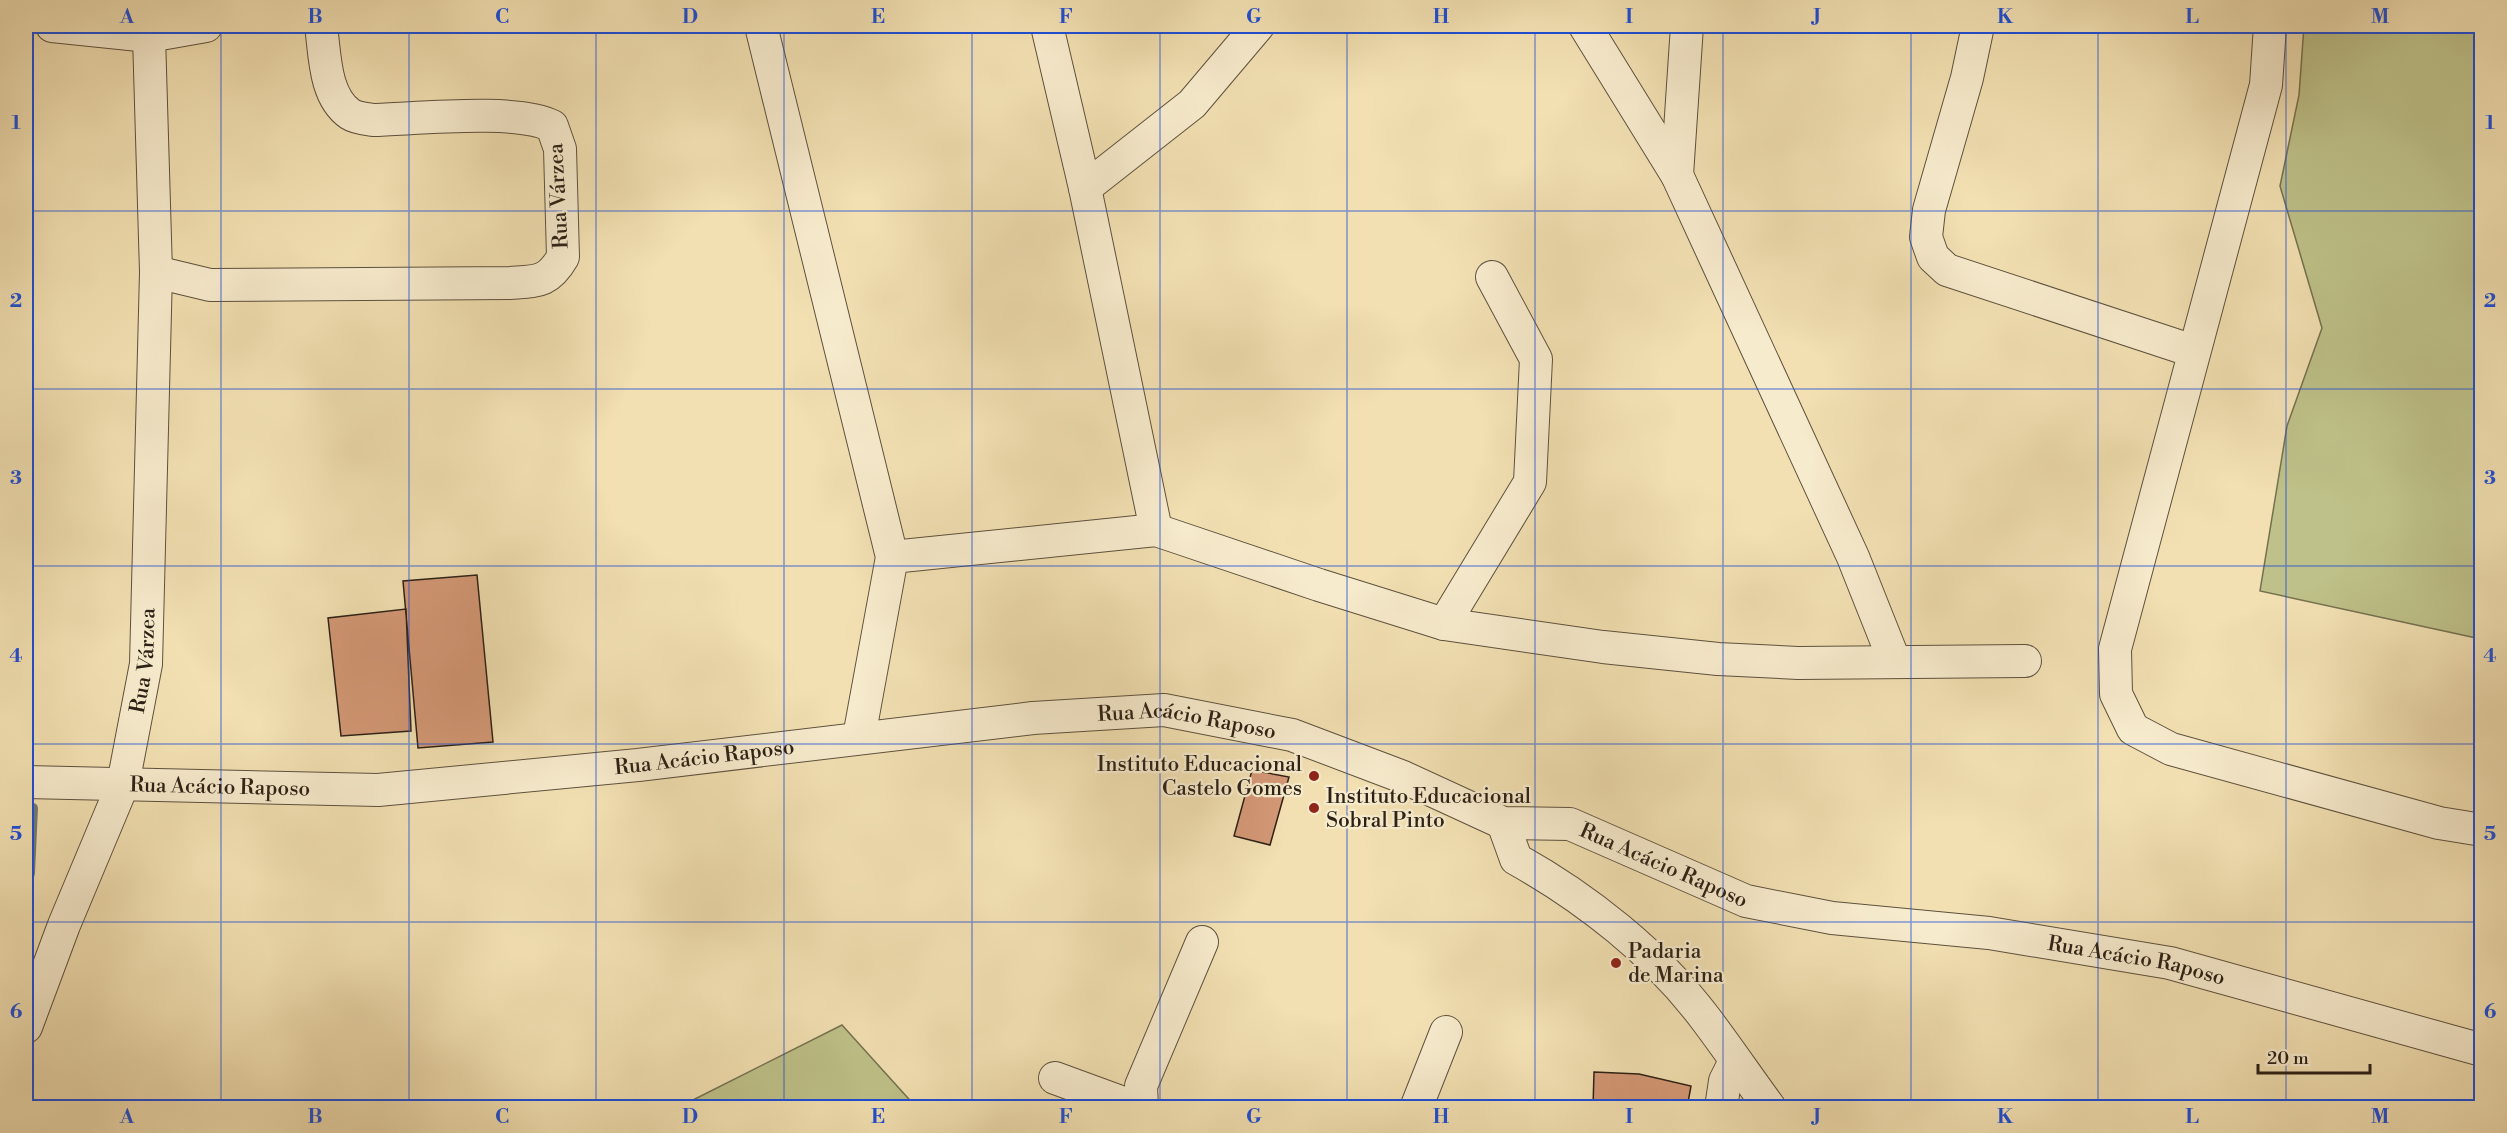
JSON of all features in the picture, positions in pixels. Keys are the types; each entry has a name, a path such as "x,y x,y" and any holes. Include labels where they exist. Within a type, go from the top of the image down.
{"street":[{"path":"52,26 149,36 206,26"},
{"name":"Rua Várzea","path":"156,272 210,285 510,283 541,280 555,271 563,257 560,149 552,126 538,119 514,116 373,120 351,116 338,104 328,76 321,26"},
{"path":"761,26 892,557 859,737"},
{"path":"1047,26 1085,188 1156,530"},
{"path":"1085,188 1192,104 1258,26"},
{"path":"1585,26 1677,175 1853,557 1894,660"},
{"path":"1677,175 1687,26"},
{"path":"1978,26 1967,78 1929,210 1926,237 1933,257 1947,270 2193,351"},
{"path":"2270,26 2266,85 2115,649 2116,694 2133,729 2171,749 2439,823 2481,830"},
{"name":"Rua Várzea","path":"26,1027 64,925 123,784 146,664 156,272 149,36"},
{"path":"1444,624 1530,482 1536,359 1492,277"},
{"path":"892,557 1156,530 1444,624 1603,647 1718,659 1798,663 1894,660 2025,661"},
{"name":"Rua Acácio Raposo","path":"26,782 378,790 638,765 1033,718 1164,710 1292,735 1403,777 1503,823 1570,824 1746,901 1832,918 1989,933 2170,963 2481,1050"},
{"path":"1503,823 1516,859 1551,879 1643,950 1704,1017 1770,1107"},
{"path":"1142,1107 1142,1086 1202,942"},
{"path":"1416,1107 1446,1032"},
{"path":"1721,1107 1725,1081 1735,1061"},
{"path":"1055,1078 1137,1107"}],"green space":[{"path":"2304,26 2481,26 2481,639 2260,591 2287,426 2322,328 2280,186 2299,95"},
{"path":"842,1025 916,1107 679,1107"}],"building":[{"path":"477,575 493,742 418,748 403,581"},
{"path":"406,609 411,731 341,736 328,618"},
{"path":"1252,770 1289,777 1270,845 1234,836"},
{"path":"1594,1072 1639,1074 1691,1086 1687,1108 1593,1108"}],"waterway":[{"path":"26,734 29,752"},
{"path":"26,886 30,873 33,808"}],"place":[{"name":"Instituto Educacional Castelo Gomes","path":"1314,776"},
{"name":"Instituto Educacional Sobral Pinto","path":"1314,808"},
{"name":"Padaria de Marina","path":"1616,963"}]}
